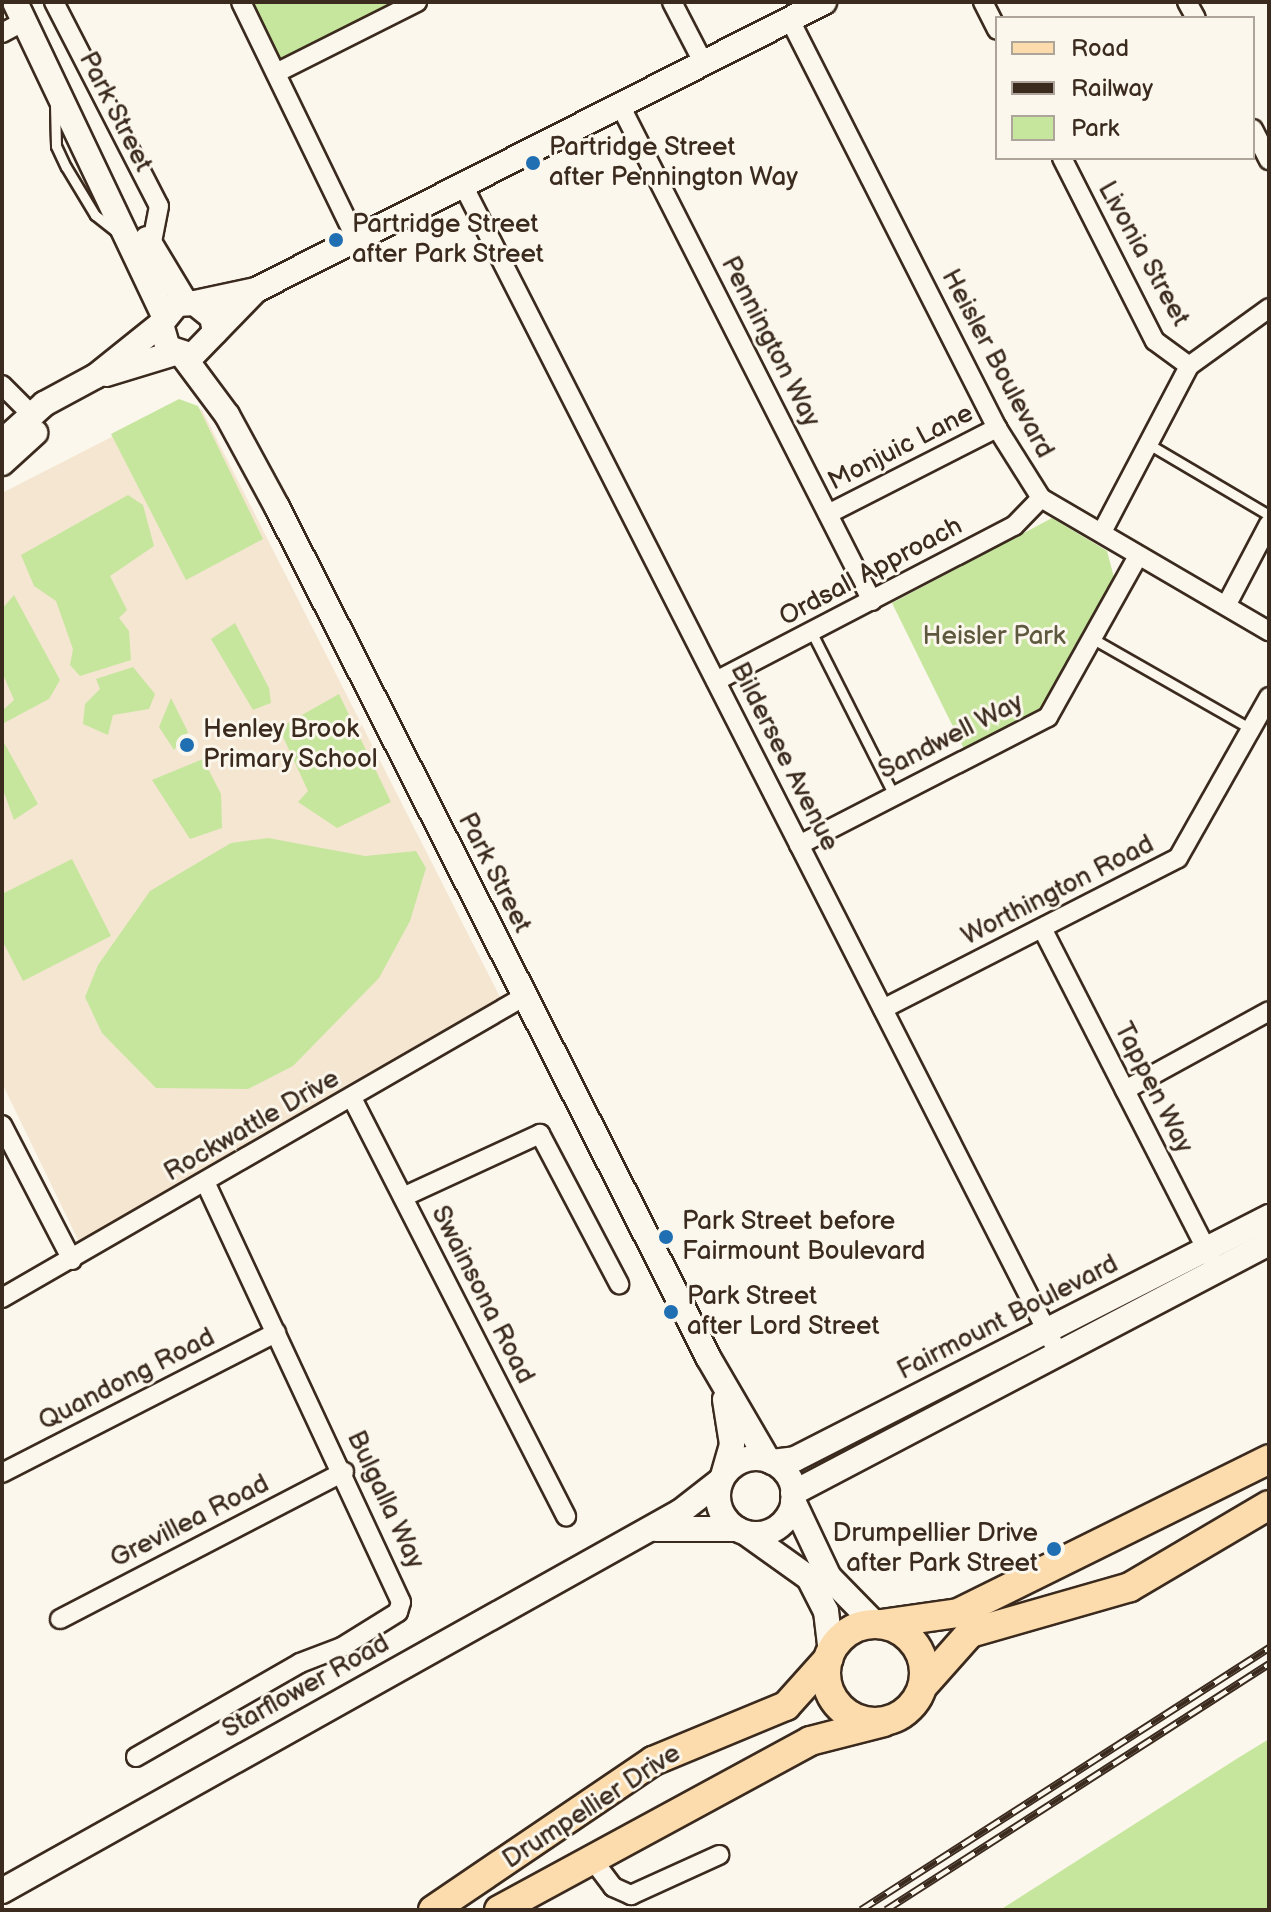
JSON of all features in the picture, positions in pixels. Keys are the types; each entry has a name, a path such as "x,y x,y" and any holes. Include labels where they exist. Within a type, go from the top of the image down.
{"main road":[{"path":"1269,1459 958,1613 878,1624 849,1632 830,1655 827,1680 838,1705 861,1720 884,1722 908,1709 923,1686 970,1633 1130,1587 1269,1505"},
{"path":"878,1624 917,1648 923,1686"},
{"name":"Drumpellier Drive","path":"433,1910 653,1761 786,1706 830,1655"},
{"name":"Drumpellier Drive","path":"499,1910 810,1741 884,1722"}],"street":[{"name":"Park Street","path":"54,2 159,206 142,245"},
{"path":"241,2 356,239"},
{"path":"276,73 417,2"},
{"path":"672,2 704,64"},
{"path":"2,442 31,414 96,376 163,320 190,302 256,290 824,2"},
{"path":"983,2 995,26"},
{"name":"Park Street","path":"23,8 142,245 163,320 179,355 227,415 708,1357 770,1461"},
{"name":"Park Street","path":"23,8 56,87 142,245 190,302 212,317 212,340 227,415"},
{"path":"2,33 23,8"},
{"name":"Heisler Boulevard","path":"790,20 997,428 1041,498 1269,631"},
{"name":"Pennington Way","path":"621,107 872,601"},
{"path":"1255,133 1269,160"},
{"name":"Livonia Street","path":"1063,160 1155,341 1189,366"},
{"name":"Bildersee Avenue","path":"464,187 1052,1340"},
{"path":"96,376 179,355 212,340 256,290"},
{"path":"1102,532 1189,366 1269,308"},
{"path":"2,385 31,414"},
{"path":"2,463 66,394"},
{"name":"Monjuic Lane","path":"828,514 997,428"},
{"name":"Ordsall Approach","path":"716,681 1014,526 1041,498"},
{"path":"1227,604 1269,524"},
{"name":"Sandwell Way","path":"799,845 1048,717 1095,640 1138,556"},
{"name":"Worthington Road","path":"883,1009 1043,930 1178,858 1269,697"},
{"name":"Tappen Way","path":"1043,930 1211,1259"},
{"name":"Rockwattle Drive","path":"2,1298 206,1184 525,996"},
{"path":"1125,1090 1269,1011"},
{"name":"Swainsona Road","path":"352,1098 566,1516"},
{"path":"2,1125 72,1260"},
{"path":"403,1197 540,1134 619,1284"},
{"name":"Bulgalla Way","path":"136,1757 398,1612 400,1591 206,1184"},
{"name":"Fairmount Boulevard","path":"770,1461 795,1459 1052,1340 1211,1259 1269,1217"},
{"name":"Fairmount Boulevard","path":"1211,1259 1269,1243"},
{"name":"Quandong Road","path":"2,1473 276,1333"},
{"name":"Fairmount Boulevard","path":"793,1497 1052,1340"},
{"name":"Park Street","path":"708,1357 731,1425 722,1478"},
{"path":"830,1655 826,1611 809,1578 741,1530 720,1510 722,1478 743,1460 770,1461 793,1497 829,1577 878,1624"},
{"name":"Grevillea Road","path":"60,1619 344,1472"},
{"name":"Starflower Road","path":"2,1891 638,1533 722,1478"},
{"path":"741,1530 778,1527 793,1497"},
{"name":"Starflower Road","path":"638,1533 741,1530"},
{"path":"592,1859 613,1887 631,1895 719,1855"}],"lane":[{"path":"1150,445 1269,515"},
{"path":"812,633 894,795"},
{"path":"1095,640 1251,729"}],"shaded area":[{"name":"Henley Brook Primary School","path":"180,402 202,410 500,997 79,1242 2,1083 2,493"}],"green space":[{"path":"245,2 410,2 279,68"},
{"path":"179,399 198,406 263,539 186,580 111,434"},
{"path":"128,495 143,505 154,546 110,576 127,610 119,618 129,631 131,660 80,676 70,665 73,649 56,601 34,586 21,555"},
{"name":"Heisler Park","path":"1052,518 1107,551 1115,581 1039,715 965,751 892,603"},
{"path":"14,595 60,680 49,699 2,724 2,711 14,700 2,672 2,609"},
{"path":"235,623 269,688 271,703 253,710 211,639"},
{"path":"133,667 155,694 149,709 113,715 108,735 83,724 85,704 100,689 96,679"},
{"path":"339,694 391,802 337,828 298,802 308,791 279,728"},
{"path":"171,698 188,732 174,750 159,727"},
{"path":"2,739 38,804 14,820 2,787"},
{"path":"203,759 221,794 222,828 190,839 152,780"},
{"path":"268,838 365,856 416,851 426,868 410,921 379,978 293,1066 248,1089 156,1088 102,1033 85,997 98,965 150,891 231,843"},
{"path":"72,859 111,936 23,981 2,940 2,894"},
{"path":"1269,1739 1269,1910 1000,1910 1238,1758"}],"railway":[{"path":"861,1910 1269,1648"},
{"path":"886,1910 1269,1664"}],"place":[{"name":"Partridge Street after Pennington Way","path":"533,163"},
{"name":"Partridge Street after Park Street","path":"336,240"},
{"name":"Henley Brook Primary School","path":"187,745"},
{"name":"Park Street before Fairmount Boulevard","path":"666,1237"},
{"name":"Park Street after Lord Street","path":"671,1312"},
{"name":"Drumpellier Drive after Park Street","path":"1054,1549"}]}
